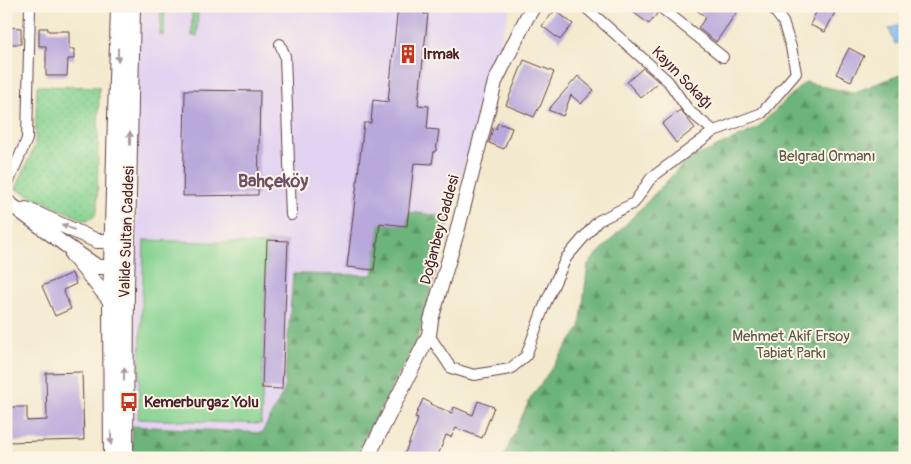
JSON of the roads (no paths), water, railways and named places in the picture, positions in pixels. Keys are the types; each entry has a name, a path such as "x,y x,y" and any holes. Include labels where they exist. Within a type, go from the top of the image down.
{"main road":[{"name":"Valide Sultan Caddesi","path":"112,458 111,302 119,6"},
{"name":"Valide Sultan Caddesi","path":"125,458 124,403 132,6"}],"street":[{"path":"6,188 27,140 30,6"},
{"name":"Doğanbey Caddesi","path":"367,458 429,335 431,320 457,232 495,82 534,6"},
{"name":"Kayın Sokağı","path":"584,6 668,81 689,111 714,131"},
{"path":"659,6 723,58"},
{"path":"429,335 451,368 474,375 510,368 526,356 543,309 566,258 598,221 634,203 651,178 714,131 762,113 796,73 791,47 783,22 771,6"},
{"path":"280,44 285,56 291,215"},
{"path":"6,201 97,241 114,241"},
{"path":"6,201 98,267 112,267 127,259"},
{"path":"64,244 111,302"}],"water":[{"path":"905,23 905,40 895,44 889,29"}],"place":[{"name":"Irmak","path":"408,54"},
{"name":"Kemerburgaz Yolu","path":"129,402"}],"district":[{"name":"Bahçeköy","path":"273,181"}],"park label":[{"name":"Belgrad Ormanı","path":"827,156"},
{"name":"Mehmet Akif Ersoy Tabiat Parkı","path":"791,344"}]}
